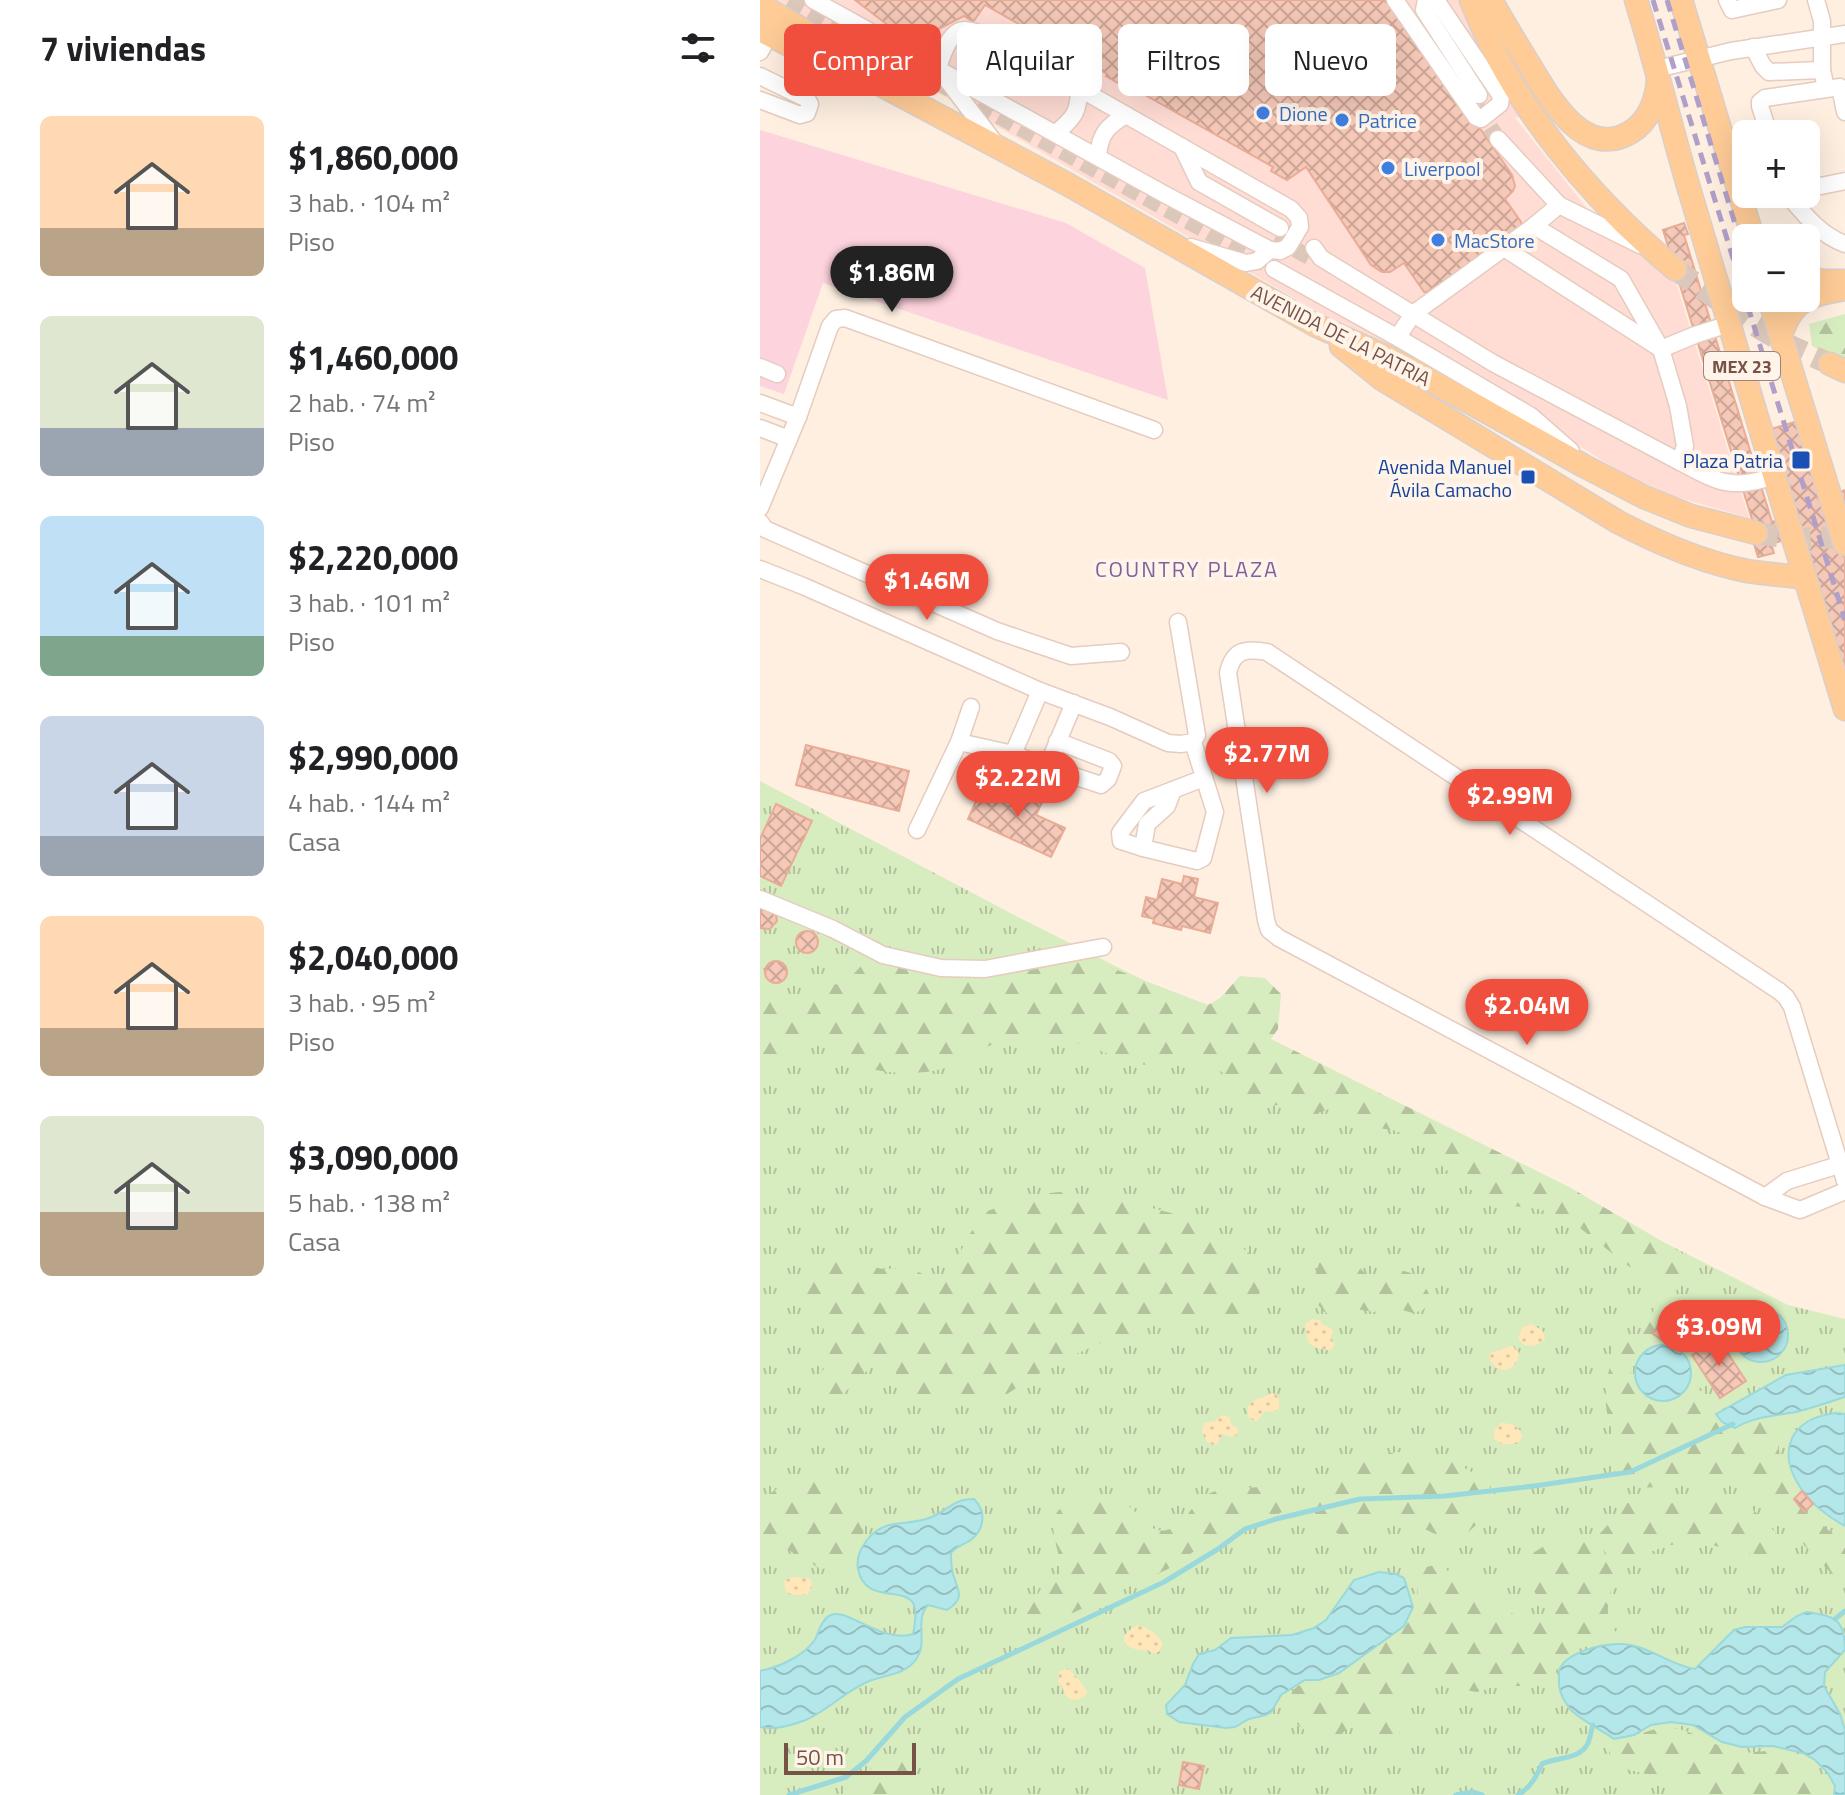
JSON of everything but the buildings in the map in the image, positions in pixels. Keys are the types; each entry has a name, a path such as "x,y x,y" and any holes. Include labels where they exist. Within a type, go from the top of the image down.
{"main road":[{"path":"1471,0 1498,58 1548,136 1602,200 1675,269"},
{"path":"1491,0 1551,100 1574,126 1590,135 1614,139 1636,129 1654,102 1658,86 1657,69"},
{"name":"MEX 23","path":"1636,0 1685,176 1844,703"},
{"path":"1681,0 1710,56 1751,224"},
{"name":"AVENIDA DE LA PATRIA","path":"760,5 793,24"},
{"name":"AVENIDA DE LA PATRIA","path":"763,39 784,44"},
{"name":"AVENIDA DE LA PATRIA","path":"902,96 1315,325 1394,360 1597,473 1691,516 1756,533"},
{"path":"1820,280 1845,280"},
{"path":"1781,336 1789,315 1802,301 1845,289"},
{"name":"MEX 23","path":"1773,312 1845,544"},
{"path":"1315,325 1382,379 1655,542 1748,571 1804,578"}],"street":[{"path":"813,0 857,24"},
{"path":"1397,4 1416,17 1475,97 1424,10 1426,0"},
{"path":"1397,4 1476,117 1481,119 1500,104 1501,96 1436,0"},
{"path":"1727,0 1732,10 1778,0"},
{"path":"1816,0 1822,21 1822,70 1837,87 1845,112"},
{"path":"941,61 950,39 957,33"},
{"path":"1657,69 1753,47 1845,34"},
{"path":"1753,47 1769,72 1822,70"},
{"path":"941,72 997,146"},
{"path":"760,76 807,99 810,104 807,113 800,115 760,100"},
{"path":"1764,120 1760,102 1765,98 1837,87"},
{"path":"989,96 1164,194 1275,239"},
{"path":"1056,133 1074,116 1079,96"},
{"path":"1093,96 1291,209 1299,218 1300,227 1288,247 1280,251 1275,239 1199,182 1182,147"},
{"path":"1098,156 1103,134 1112,122 1126,115"},
{"path":"1504,141 1559,205 1656,252"},
{"path":"1820,186 1845,181"},
{"path":"1400,339 1399,335 1413,314 1559,205"},
{"path":"1751,224 1766,208"},
{"path":"1799,208 1812,223 1845,244"},
{"path":"1534,226 1621,279 1661,349 1683,432 1685,446 1680,462"},
{"path":"1163,238 1246,263 1257,261 1275,239"},
{"path":"1504,248 1661,349"},
{"path":"1315,254 1493,363 1712,479 1731,484 1751,484 1774,476"},
{"path":"1274,269 1531,416 1597,473"},
{"path":"760,508 798,417 830,326 836,319 845,318 1154,430"},
{"path":"1661,349 1729,324"},
{"path":"760,367 777,374"},
{"path":"760,403 798,417"},
{"path":"760,428 789,439"},
{"path":"760,522 765,529 997,631 1071,656 1121,652"},
{"path":"760,569 1168,743 1193,742"},
{"path":"1178,622 1197,735 1193,742 1215,812 1203,858 1197,861 1121,841 1120,833 1144,801 1204,778"},
{"path":"1765,1197 1787,1181 1843,1169 1792,1007 1786,997 1267,652 1253,649 1240,652 1231,660 1228,673 1269,930 1765,1197 1800,1210 1845,1191"},
{"path":"1013,754 1040,691"},
{"path":"1047,767 1074,703"},
{"path":"917,830 959,742 971,707"},
{"path":"959,742 1013,754 1101,785 1108,779 1113,766 1109,761 1057,741"},
{"path":"1143,848 1147,824 1167,806 1173,790"},
{"path":"760,899 833,929 883,955 941,968 985,969 1103,947"}],"shaded area":[{"name":"Plaza Patria","path":"771,0 1464,0 1526,113 1515,118 1590,212 1676,283 1749,518 1673,496 1624,474 1562,435 1388,352 941,94 941,24 814,24"},
{"path":"760,130 1066,223 1145,268 1168,400 823,283 784,394 760,386"}],"green space":[{"path":"1845,314 1845,363 1812,346 1809,324"},
{"path":"760,781 1014,915 1788,1305 1845,1319 1845,1795 760,1795"},
{"path":"870,956 959,975 1091,960 1208,1005 1220,998 1240,976 1265,978 1281,994 1278,1029 1271,1039 1571,1188 1682,1253 1689,1264 1655,1336 1631,1360 1630,1378 1636,1395 1653,1406 1666,1405 1695,1390 1703,1391 1722,1422 1751,1422 1765,1416 1774,1421 1779,1427 1778,1447 1789,1490 1800,1507 1837,1537 1845,1538 1845,1583 1832,1574 1760,1498 1735,1481 1705,1478 1646,1487 1631,1485 1616,1477 1612,1462 1618,1449 1606,1406 1610,1364 1618,1333 1623,1330 1630,1338 1637,1337 1650,1319 1661,1292 1656,1283 1627,1265 1566,1217 1538,1209 1495,1204 1480,1198 1438,1162 1436,1154 1413,1137 1357,1124 1343,1112 1329,1109 1299,1120 1285,1106 1258,1108 1222,1072 1194,1062 1137,1064 1076,1043 1036,1040 990,1045 941,1069 896,1073 854,1064 826,1042 812,1037 806,1054 760,1058 760,997 796,999 818,987 839,984 851,977"},
{"path":"1058,1192 1105,1196 1171,1213 1211,1229 1249,1253 1258,1269 1259,1295 1250,1308 1240,1314 1167,1317 1124,1340 1103,1342 1056,1363 1007,1394 985,1399 940,1395 915,1399 905,1394 895,1372 883,1365 871,1367 843,1394 829,1394 816,1388 817,1379 829,1361 830,1344 820,1320 800,1290 802,1271 816,1258 829,1255 882,1269 910,1268 929,1277 943,1275 956,1261 968,1236 988,1211 1021,1197"},
{"path":"1332,1256 1349,1259 1369,1277 1400,1271 1412,1274 1422,1282 1431,1299 1423,1310 1413,1313 1392,1307 1374,1312 1355,1309 1337,1319 1323,1311 1312,1296 1319,1263"},
{"path":"1397,1452 1426,1454 1454,1462 1486,1480 1495,1496 1476,1525 1455,1537 1440,1536 1397,1519 1375,1523 1347,1537 1326,1529 1313,1510 1326,1482 1354,1464"},
{"path":"815,1478 836,1479 847,1490 864,1530 861,1542 836,1567 821,1569 766,1537 760,1537 760,1499 781,1487"},
{"path":"1264,1487 1283,1492 1290,1510 1218,1535 1168,1569 1066,1616 1034,1627 1025,1626 1023,1613 1045,1584 1062,1571 1053,1528 1058,1511 1066,1505 1093,1498 1117,1499 1153,1528 1167,1530 1179,1524 1197,1502 1214,1491"},
{"path":"1716,1494 1744,1503 1760,1516 1787,1548 1792,1556 1791,1561 1769,1555 1740,1553 1702,1542 1682,1543 1645,1554 1629,1564 1615,1582 1612,1563 1596,1538 1622,1509 1623,1501 1644,1509"},
{"path":"1581,1538 1596,1544 1610,1562 1613,1572 1608,1612 1615,1631 1626,1641 1575,1650 1562,1661 1553,1677 1520,1686 1497,1686 1477,1692 1465,1690 1460,1680 1451,1677 1430,1677 1407,1690 1396,1701 1402,1726 1398,1737 1389,1742 1374,1740 1355,1726 1333,1741 1309,1733 1291,1720 1286,1707 1293,1690 1307,1680 1339,1675 1405,1626 1417,1604 1416,1578 1426,1567 1440,1564 1449,1572 1463,1575 1475,1590 1507,1611 1536,1624 1544,1617 1546,1610 1532,1588 1528,1566 1533,1553 1549,1543"},
{"path":"1674,1728 1738,1752 1769,1751 1787,1755 1810,1772 1825,1795 1699,1795 1679,1782 1626,1769 1614,1762 1607,1746 1612,1741 1630,1741 1652,1730"},
{"path":"895,1758 910,1766 918,1784 914,1795 841,1795 850,1785 863,1779 874,1765"}],"sand":[{"path":"1312,1319 1320,1320 1332,1329 1331,1337 1335,1345 1330,1350 1310,1344 1305,1324"},
{"path":"1532,1324 1543,1331 1545,1339 1528,1346 1518,1339 1522,1327"},
{"path":"1510,1346 1519,1353 1514,1365 1506,1370 1496,1367 1489,1357 1490,1353"},
{"path":"1271,1393 1278,1397 1279,1409 1265,1411 1255,1421 1248,1417 1248,1406"},
{"path":"1222,1415 1229,1417 1231,1424 1238,1429 1237,1435 1231,1437 1223,1434 1217,1444 1208,1443 1202,1433 1204,1423 1215,1421"},
{"path":"1501,1423 1520,1430 1522,1437 1517,1444 1502,1444 1494,1439 1494,1430"},
{"path":"792,1577 811,1580 812,1587 807,1595 786,1592 784,1581"},
{"path":"1138,1625 1159,1638 1163,1644 1160,1651 1154,1654 1133,1649 1125,1643 1125,1636"},
{"path":"1067,1668 1087,1691 1082,1698 1068,1698 1058,1682 1059,1672"}],"water":[{"path":"1761,1308 1780,1316 1788,1335 1780,1354 1761,1362 1742,1354 1734,1335 1742,1316"},
{"path":"1663,1345 1683,1353 1691,1373 1683,1393 1663,1401 1643,1393 1635,1373 1643,1353"},
{"path":"1845,1365 1845,1397 1796,1412 1756,1419 1735,1428 1722,1422 1716,1414 1786,1375"},
{"path":"1845,1414 1845,1526 1806,1496 1789,1463 1792,1439 1798,1430 1820,1416"},
{"path":"974,1499 982,1514 982,1525 972,1539 951,1553 959,1598 947,1610 928,1605 922,1617 920,1651 912,1664 859,1686 803,1721 782,1727 760,1727 760,1671 782,1664 803,1652 831,1615 846,1616 889,1634 913,1634 913,1603 901,1595 876,1591 862,1580 858,1561 867,1540 888,1525 920,1521 955,1503"},
{"path":"1379,1572 1404,1578 1413,1607 1404,1626 1339,1673 1319,1680 1305,1680 1281,1695 1271,1712 1235,1727 1179,1722 1167,1714 1166,1705 1185,1685 1199,1654 1215,1650 1231,1638 1292,1635 1314,1628 1326,1620 1354,1580"},
{"path":"1806,1612 1836,1621 1845,1640 1845,1650 1825,1672 1824,1686 1845,1730 1845,1795 1834,1795 1835,1786 1827,1772 1803,1753 1773,1746 1742,1747 1722,1742 1693,1725 1671,1722 1651,1725 1634,1735 1614,1739 1572,1711 1560,1691 1559,1671 1563,1664 1585,1650 1612,1644 1629,1645 1695,1669 1734,1630 1782,1627"}],"waterway":[{"path":"789,1795 846,1777 866,1761 905,1717 958,1679 1164,1582 1245,1529 1360,1499 1445,1496 1630,1472 1733,1424"},
{"path":"1835,1619 1845,1611"},
{"path":"1518,1795 1533,1781 1542,1764 1583,1750 1593,1725"},
{"path":"1456,1795 1472,1792 1482,1795"}],"tunnel":[{"path":"789,0 1267,265"},
{"path":"1477,107 1498,139"},
{"path":"1275,238 1309,257"},
{"path":"1675,269 1749,322 1788,345 1830,364"},
{"path":"1756,533 1799,539 1845,537"}],"railway":[{"path":"1653,0 1845,620"},
{"path":"1667,0 1735,224"}],"place":[{"name":"Dione","path":"1263,113"},
{"name":"Patrice","path":"1342,120"},
{"name":"Liverpool","path":"1388,168"},
{"name":"MacStore","path":"1438,240"},
{"name":"Plaza Patria","path":"1801,460"},
{"name":"Avenida Manuel Ávila Camacho","path":"1528,477"}],"district":[{"name":"COUNTRY PLAZA","path":"1187,569"}]}
